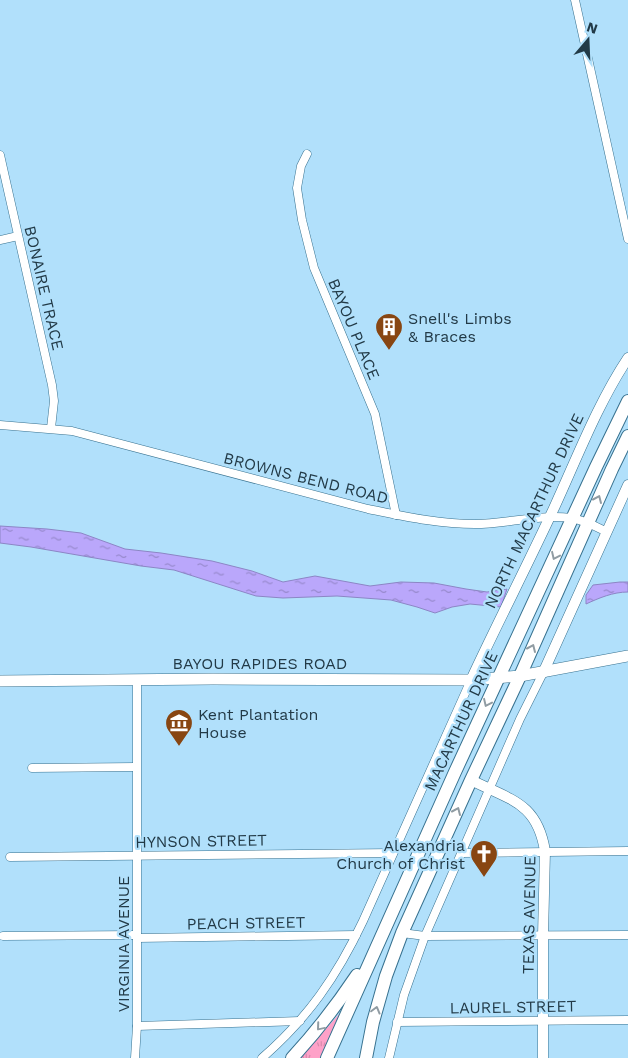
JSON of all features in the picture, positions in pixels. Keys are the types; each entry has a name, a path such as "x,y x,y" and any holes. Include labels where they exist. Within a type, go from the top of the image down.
{"highway":[{"name":"MACARTHUR DRIVE","path":"327,1058 455,772 628,400"},
{"path":"366,1058 373,1022 386,976 402,934 628,436"},
{"path":"455,772 471,780"},
{"path":"292,1058 334,1008 360,971 392,912"}],"main road":[{"name":"BAYOU RAPIDES ROAD","path":"0,681 214,679 471,680 543,673 628,656"}],"street":[{"path":"575,0 628,239"},
{"name":"BAYOU PLACE","path":"307,154 301,166 297,188 302,220 314,268 375,414 396,515"},
{"name":"BONAIRE TRACE","path":"0,155 52,385 54,401 51,428"},
{"path":"0,240 18,236"},
{"name":"NORTH MACARTHUR DRIVE","path":"471,680 594,422 628,358"},
{"name":"BROWNS BEND ROAD","path":"0,425 72,431 396,515 433,521 471,524 550,517 572,518 607,532"},
{"path":"389,1058 404,995 425,936 520,719 543,673 628,485"},
{"name":"VIRGINIA AVENUE","path":"135,1058 137,1026 136,680"},
{"name":"MACARTHUR DRIVE","path":"262,1058 300,1022 334,975 356,935 471,680"},
{"path":"32,768 136,767"},
{"name":"TEXAS AVENUE","path":"471,780 516,802 529,812 539,826 545,851 543,1058"},
{"path":"462,853 628,851"},
{"name":"HYNSON STREET","path":"10,857 393,853"},
{"path":"402,934 425,936 628,935"},
{"name":"PEACH STREET","path":"3,936 356,935"},
{"name":"LAUREL STREET","path":"397,1022 628,1020"},
{"path":"137,1026 300,1022"}],"green space":[{"path":"341,1012 320,1058 300,1058"}],"water":[{"path":"0,526 81,533 125,549 212,561 252,571 283,582 315,576 370,586 401,582 434,583 487,592 507,589 501,607 470,604 452,607 435,613 391,600 337,596 283,598 256,596 174,570 0,543"},
{"path":"628,582 628,592 612,594 586,604 586,595 593,585"}],"place":[{"name":"Snell's Limbs & Braces","path":"389,351"},
{"name":"Kent Plantation House","path":"179,747"},
{"name":"Alexandria Church of Christ","path":"484,878"}]}
